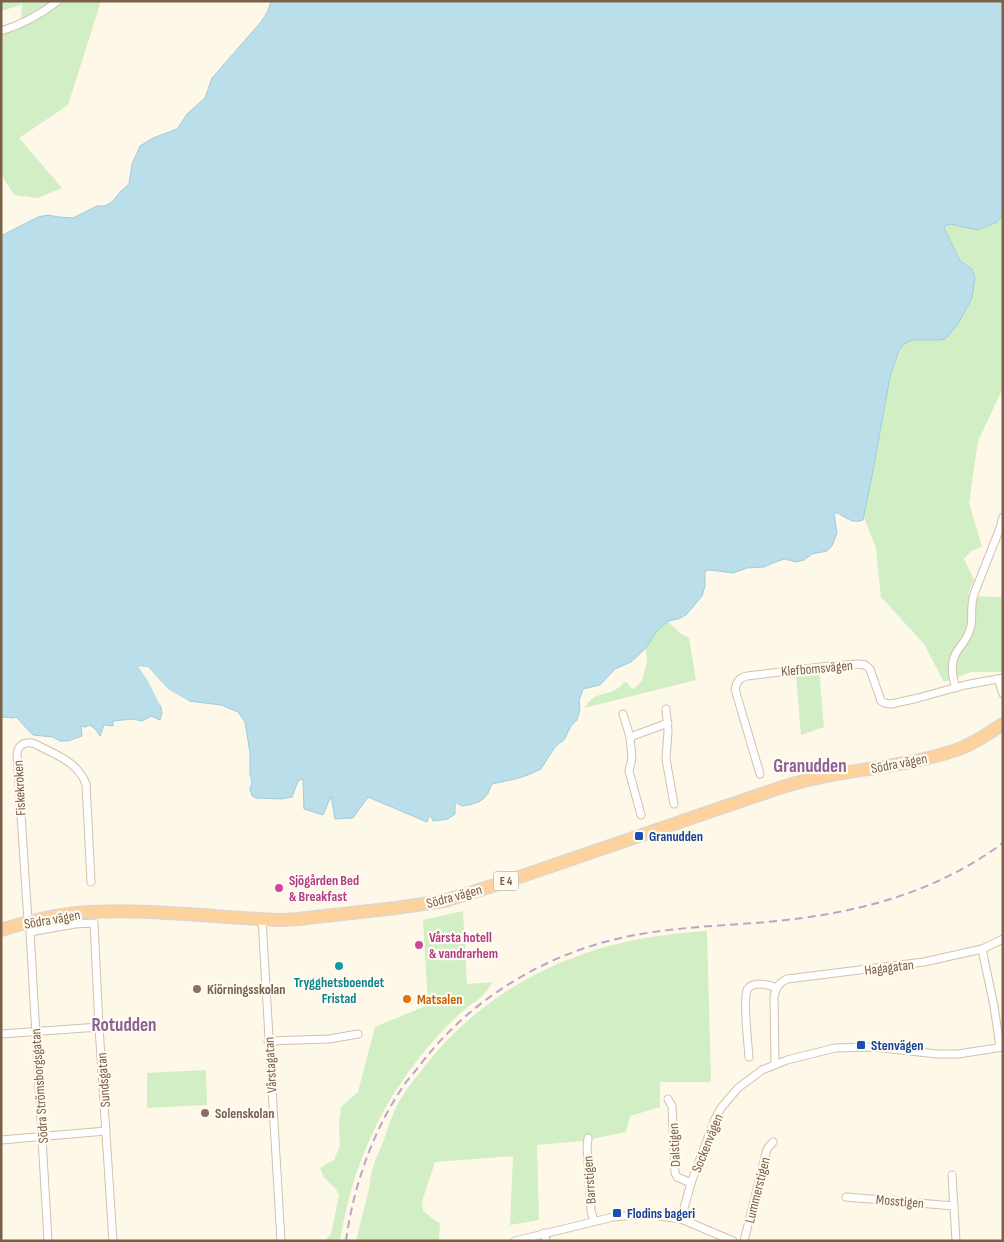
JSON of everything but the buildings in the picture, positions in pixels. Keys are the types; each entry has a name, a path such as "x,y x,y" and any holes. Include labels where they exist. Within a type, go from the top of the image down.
{"highway":[{"name":"Södra vägen","path":"1,930 29,926 74,913 110,911 152,912 262,919 298,919 444,901 508,881 782,787 831,775 923,760 961,748 1003,724"}],"street":[{"path":"1,31 38,14 58,1"},
{"path":"956,688 952,678 953,661 956,652 968,636 971,626 974,594 1003,517"},
{"name":"Klefbomsvägen","path":"760,774 735,689 740,678 829,666 865,665 870,669 880,701 891,704 1000,678"},
{"path":"1000,678 1003,694"},
{"path":"666,709 668,723 666,759 674,804"},
{"path":"623,714 630,737 632,758 629,771 641,815"},
{"path":"630,737 668,723"},
{"name":"Fiskekroken","path":"29,926 17,754 22,745 35,744 72,764 80,771 86,784 91,882"},
{"name":"Vårstagatan","path":"262,919 281,1241"},
{"name":"Sundsgatan","path":"29,926 94,923 113,1241"},
{"name":"Södra Strömsborgsgatan","path":"29,926 48,1241"},
{"name":"Hagagatan","path":"776,988 787,979 917,964 982,949 1003,940"},
{"path":"982,949 1002,1047"},
{"path":"749,1057 746,1019 747,990 751,986 770,985 776,988 774,997 775,1064"},
{"path":"1,1034 99,1027"},
{"path":"268,1041 329,1039 358,1034"},
{"name":"Sockenvägen","path":"681,1218 691,1183 721,1108 738,1088 762,1070 806,1054 835,1048 873,1047 938,1054 958,1054 1002,1047"},
{"name":"Dalstigen","path":"668,1099 672,1106 675,1173 677,1177 691,1183"},
{"path":"1,1140 106,1132"},
{"name":"Barrstigen","path":"588,1138 591,1211 594,1221"},
{"name":"Lummerstigen","path":"744,1241 767,1149 773,1142"},
{"path":"952,1175 956,1241"},
{"name":"Mosstigen","path":"846,1197 954,1206"},
{"path":"515,1241 545,1237 594,1221 613,1217 645,1214 681,1218 733,1241"}],"green space":[{"path":"1,1 21,1 21,5 1,11"},
{"path":"22,1 101,1 68,105 19,138 62,188 38,198 14,195 1,174 1,34 21,28"},
{"path":"1003,214 1003,388 978,441 969,503 982,547 971,551 964,559 974,580 968,594 972,596 1003,597 1003,672 971,672 944,682 924,644 881,597 876,548 863,515 890,377 899,350 903,345 912,340 938,340 975,277 972,269 960,261 944,226 950,224 978,230 997,222"},
{"path":"668,621 681,634 689,638 696,680 584,708 593,698 616,690 623,683 627,682 634,689 642,681 647,661 646,648 656,632"},
{"path":"819,670 824,727 801,735 796,674"},
{"path":"463,911 467,984 493,982 482,996 448,1025 417,1060 401,1083 373,1132 362,1158 345,1213 340,1241 325,1241 331,1234 339,1196 336,1189 324,1177 320,1168 334,1160 340,1146 339,1124 341,1107 358,1092 375,1027 428,1005 423,920"},
{"path":"707,931 711,1082 660,1082 660,1107 630,1116 626,1132 582,1141 537,1145 539,1220 510,1225 513,1156 435,1162 422,1201 423,1211 440,1224 439,1241 356,1241 372,1170 398,1104 408,1087 425,1066 464,1024 509,990 559,963 586,953 636,940"},
{"path":"206,1070 207,1105 147,1108 147,1073"}],"water":[{"path":"271,1 1003,1 1003,214 997,222 978,230 950,224 944,226 960,261 972,269 975,277 972,298 958,324 945,339 912,340 903,345 899,350 890,377 863,520 853,521 838,513 834,513 837,533 832,546 827,551 812,554 804,560 796,562 785,559 764,567 747,568 733,573 705,571 705,586 702,596 686,615 668,621 656,632 646,648 631,662 615,669 600,685 583,689 579,701 580,709 577,720 571,726 564,740 553,750 541,769 515,779 492,784 486,796 475,803 462,806 455,802 455,814 448,819 433,821 431,816 429,816 427,822 368,797 353,818 335,819 331,796 323,815 304,809 303,779 298,781 292,797 281,799 256,798 252,796 250,789 252,782 250,753 245,722 238,712 221,705 189,701 168,689 148,667 139,666 159,702 162,713 160,720 151,716 142,721 133,719 113,721 113,726 104,725 100,736 90,725 81,726 82,736 68,741 60,741 53,737 33,735 16,717 1,717 1,236 38,217 48,215 73,218 97,206 105,206 112,202 129,184 132,164 140,146 153,138 177,129 188,113 205,98 212,78 261,22 268,11"}],"pier":[{"path":"138,666 148,667 168,689 189,701 185,702 166,691 147,670 143,669 163,705 160,705"}],"railway":[{"path":"346,1241 353,1201 365,1162 391,1105 408,1079 440,1041 486,1000 511,983 566,955 625,937 678,929 767,922 830,914 891,899 920,889 948,876 976,861 1003,843"}],"place":[{"name":"Granudden","path":"639,836"},
{"name":"Sjögården Bed & Breakfast","path":"279,888"},
{"name":"Vårsta hotell & vandrarhem","path":"419,945"},
{"name":"Trygghetsboendet Fristad","path":"339,966"},
{"name":"Kiörningsskolan","path":"197,989"},
{"name":"Matsalen","path":"407,999"},
{"name":"Stenvägen","path":"861,1045"},
{"name":"Solenskolan","path":"205,1113"},
{"name":"Flodins bageri","path":"617,1213"}],"district":[{"name":"Granudden","path":"810,765"},
{"name":"Rotudden","path":"124,1024"}]}
